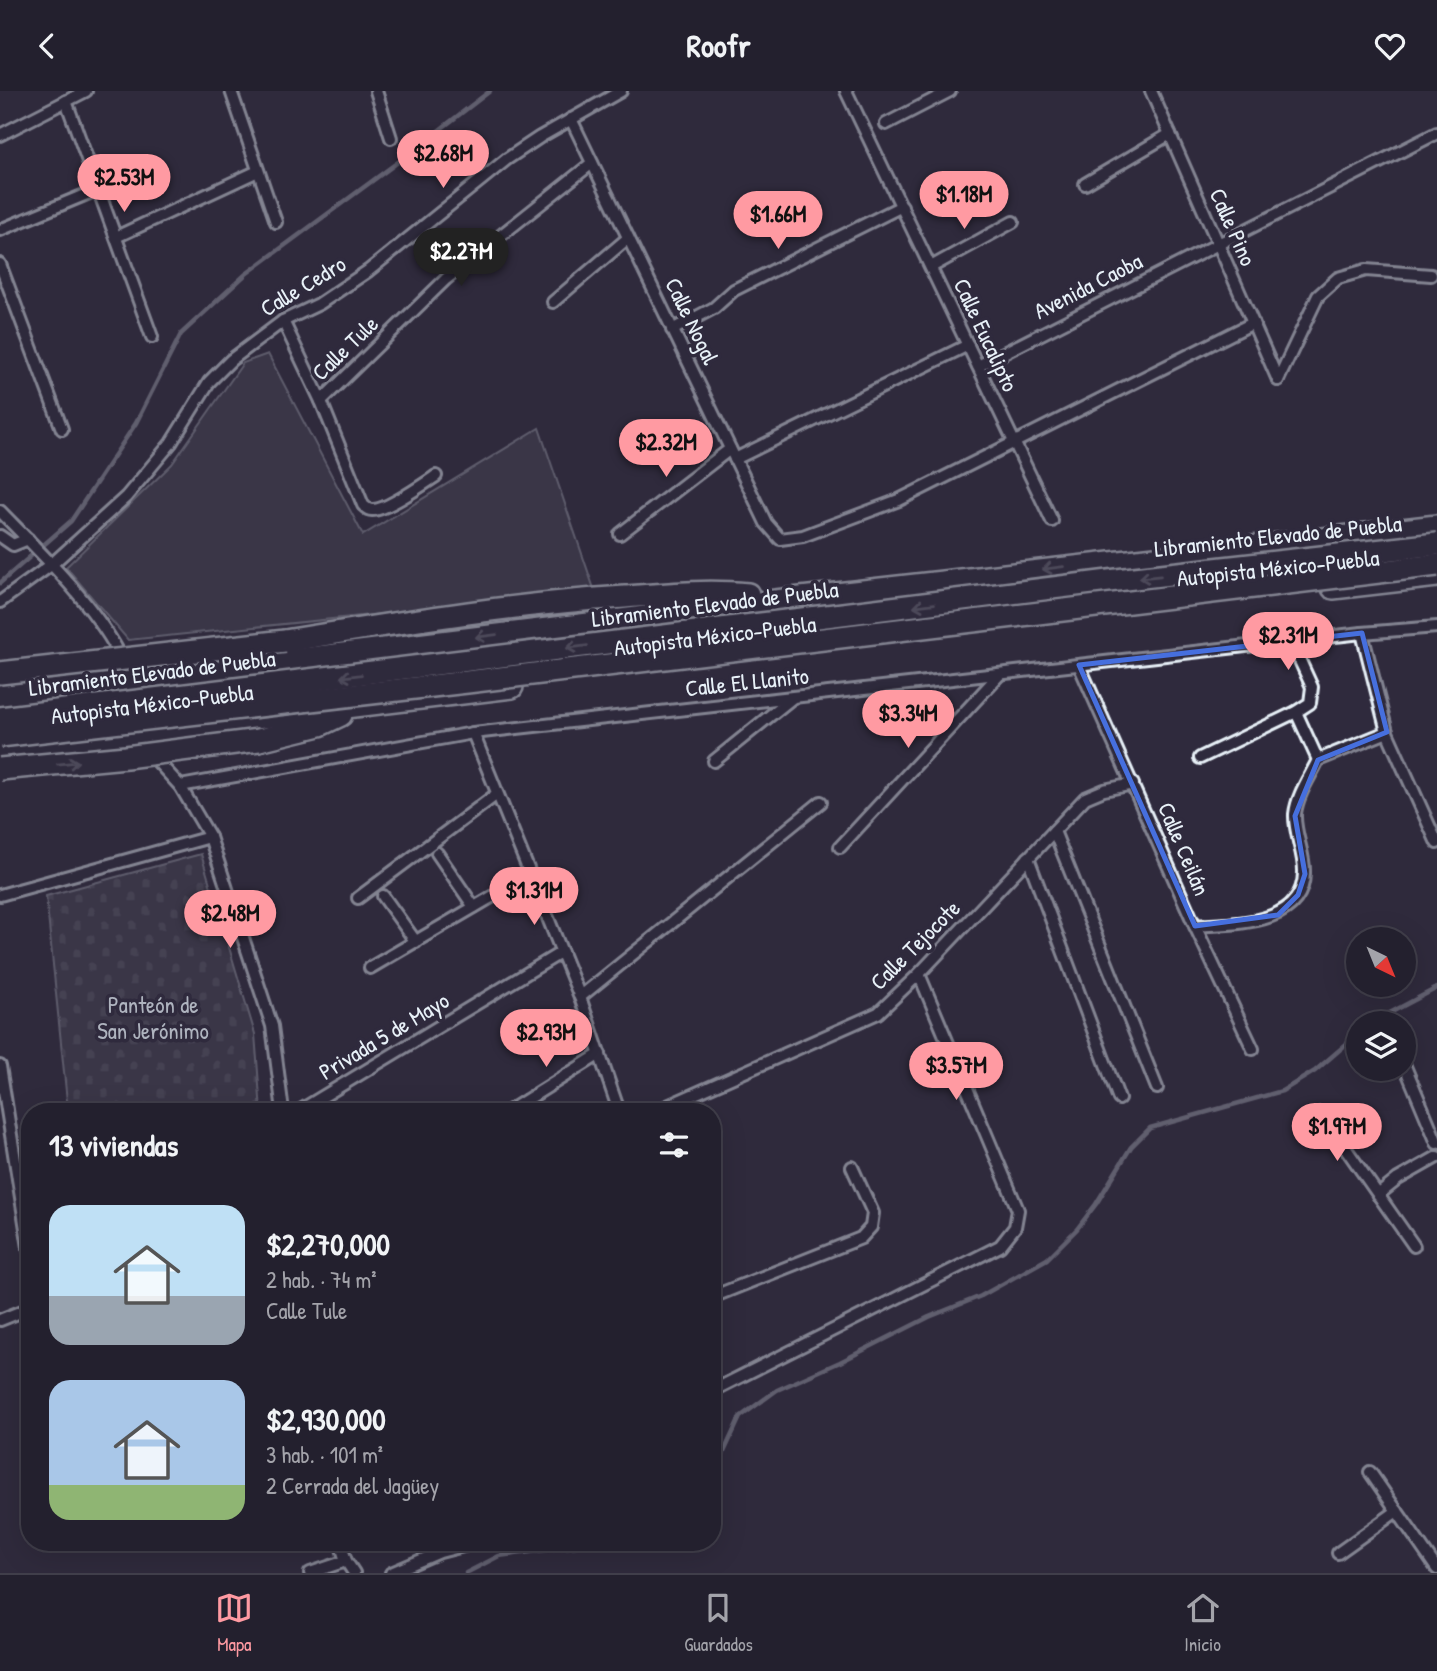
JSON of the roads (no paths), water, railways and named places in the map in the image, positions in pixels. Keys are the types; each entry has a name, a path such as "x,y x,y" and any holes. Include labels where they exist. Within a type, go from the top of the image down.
{"highway":[{"name":"Autopista México-Puebla","path":"0,696 792,599 1437,526"},
{"name":"Libramiento Elevado de Puebla","path":"0,718 1125,579 1437,544"},
{"name":"Libramiento Elevado de Puebla","path":"0,736 1437,565"},
{"name":"Autopista México-Puebla","path":"0,749 1007,625 1437,576"},
{"path":"0,673 285,641 474,611 573,600 733,593 792,599"},
{"path":"0,769 259,740 320,725 358,706"}],"street":[{"path":"0,135 86,91"},
{"path":"231,91 276,222"},
{"path":"376,91 391,138"},
{"name":"Calle Cedro","path":"0,602 126,497 171,443 209,382 231,360 283,321 319,305 368,271 507,159 621,91"},
{"name":"Calle Eucalipto","path":"846,91 1052,521"},
{"path":"886,124 950,91"},
{"name":"Calle Pino","path":"1151,91 1278,380 1318,296 1338,278 1366,270 1431,275"},
{"path":"66,101 152,337"},
{"name":"Calle Nogal","path":"571,119 766,523 780,539 803,536 899,500 1014,443"},
{"name":"Avenida Caoba","path":"978,366 1437,133"},
{"path":"1085,184 1170,134"},
{"name":"Calle Tule","path":"321,401 446,279 592,163"},
{"path":"116,237 258,171"},
{"path":"0,230 99,188"},
{"path":"672,330 714,308 734,290 902,206"},
{"path":"931,267 1013,222"},
{"path":"553,302 628,239"},
{"path":"0,264 62,429"},
{"path":"283,321 321,401 363,505 373,511 400,499 436,476"},
{"path":"1014,443 1254,323"},
{"path":"620,534 732,454 968,345"},
{"path":"0,511 48,561 102,626 119,653"},
{"path":"0,536 13,545 29,541"},
{"name":"Calle El Llanito","path":"180,786 473,733 1362,633 1437,627"},
{"path":"1362,633 1387,732 1437,843"},
{"path":"1200,758 1297,712 1310,703 1313,691 1291,641"},
{"name":"Calle Ceilán","path":"1079,665 1253,1049"},
{"path":"840,847 999,675"},
{"path":"714,761 792,698"},
{"path":"1297,712 1318,760"},
{"path":"1195,926 1242,923 1278,915 1298,895 1305,874 1295,816 1299,797 1318,760 1387,732"},
{"path":"473,733 580,997 616,1103"},
{"path":"158,762 180,786 210,837 272,1026 282,1103"},
{"name":"Calle Tejocote","path":"674,1103 878,1013 919,974 1085,798 1104,790 1133,784"},
{"path":"358,898 497,794"},
{"path":"580,997 821,802"},
{"path":"1054,831 1157,1088"},
{"path":"0,895 210,837"},
{"path":"437,853 474,907"},
{"path":"1028,858 1119,1099"},
{"path":"370,968 529,875"},
{"path":"383,897 416,942"},
{"name":"Privada 5 de Mayo","path":"312,1103 562,952"},
{"path":"721,1386 1000,1245 1015,1227 1018,1210 919,974"},
{"path":"522,1103 600,1055"},
{"path":"0,1066 21,1198"},
{"path":"1411,1081 1437,1143"},
{"path":"1321,1113 1414,1246"},
{"path":"1378,1195 1398,1179 1437,1157"},
{"path":"721,1293 862,1238 871,1227 873,1213 852,1167"},
{"path":"0,1320 21,1312"},
{"path":"1370,1472 1437,1569"},
{"path":"1338,1553 1397,1511"},
{"path":"343,1551 346,1562 355,1573"},
{"path":"391,1573 444,1551"},
{"path":"310,1573 346,1562"}],"waterway":[{"path":"0,583 71,521 136,423 181,334 246,274 490,91"},
{"path":"1394,1011 1437,988"},
{"path":"721,1458 740,1417 777,1390 929,1317 981,1296 1047,1259 1077,1229 1096,1204 1131,1147 1150,1128 1282,1091 1315,1071 1346,1044"},
{"path":"466,1573 499,1556 538,1551"}],"park label":[{"name":"Panteón de San Jerónimo","path":"153,1018"}]}
